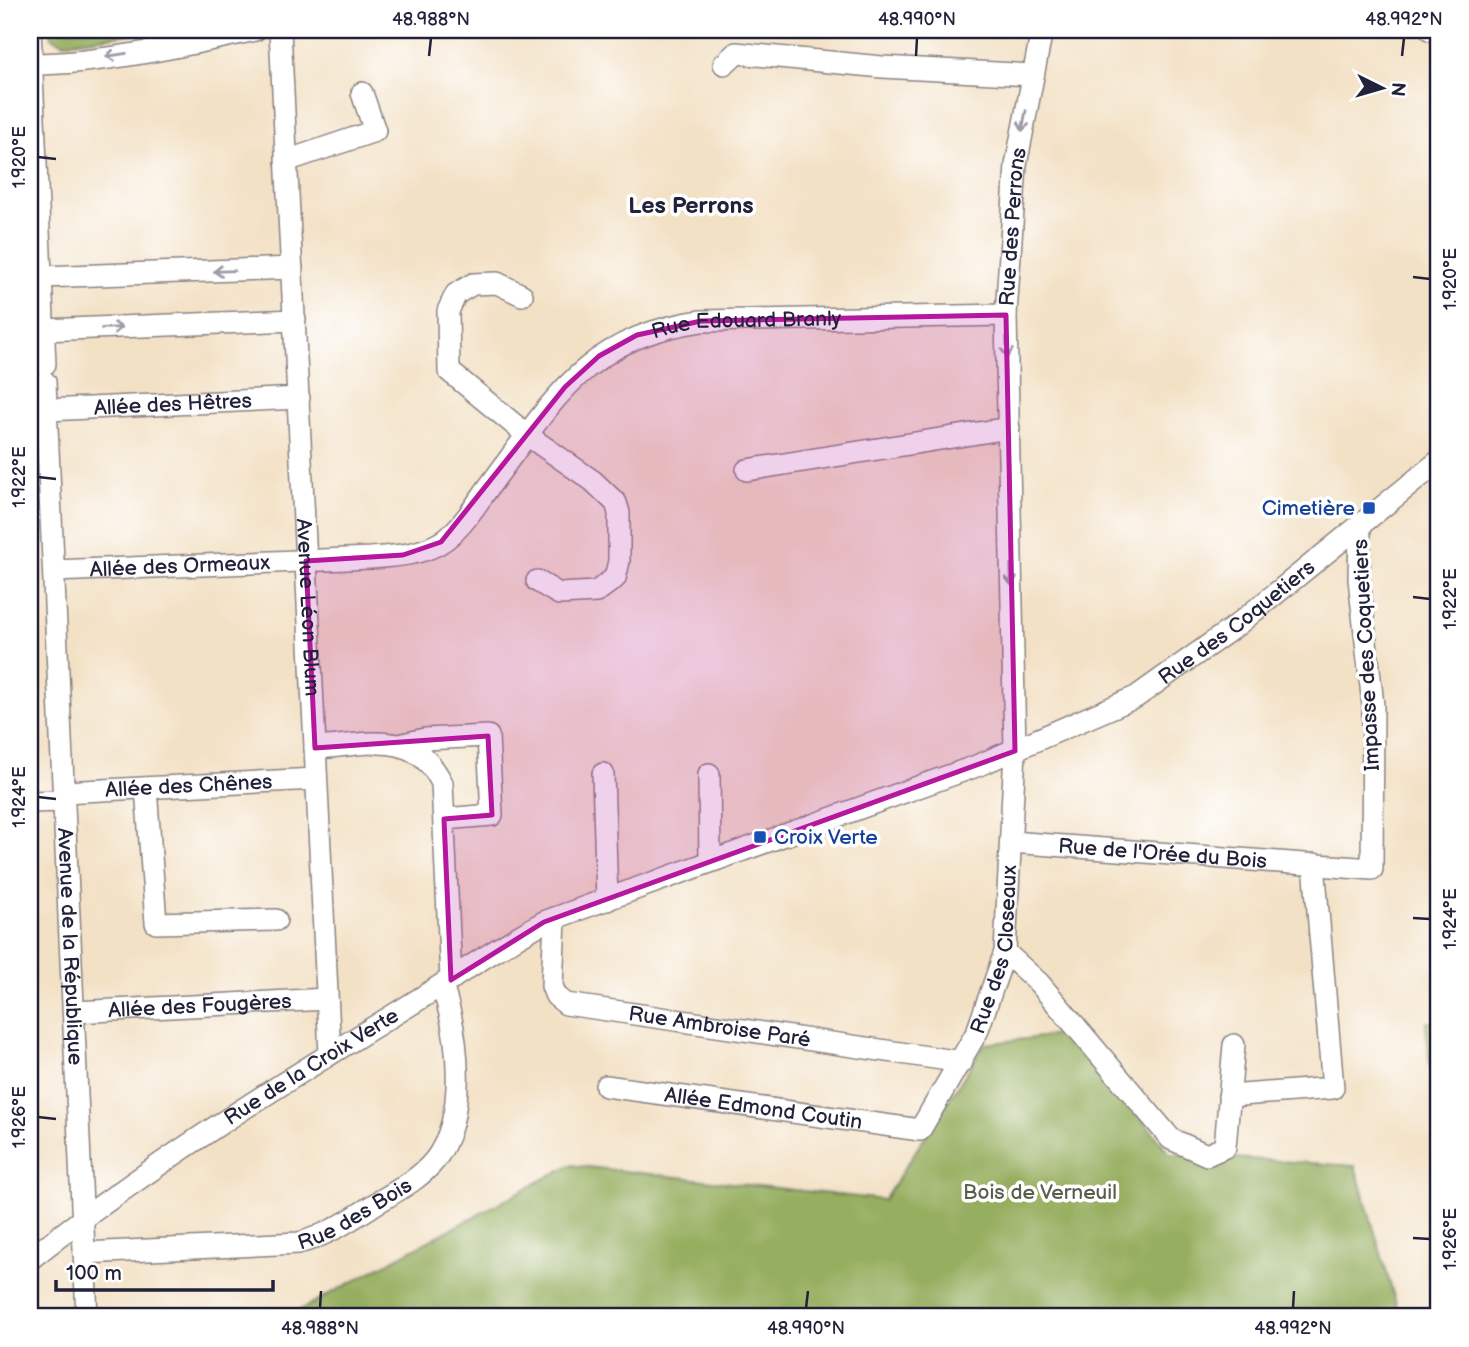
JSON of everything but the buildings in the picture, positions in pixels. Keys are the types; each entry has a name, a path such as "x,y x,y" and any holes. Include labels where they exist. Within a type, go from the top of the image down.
{"street":[{"name":"Avenue de la République","path":"30,30 42,277 36,306 43,330 47,410 86,1317"},
{"path":"32,64 66,62 201,36 255,30"},
{"name":"Avenue Léon Blum","path":"280,30 330,1054"},
{"name":"Rue des Perrons","path":"1015,751 1006,315 1016,165 1042,30"},
{"path":"1431,30 1439,31"},
{"path":"724,64 736,54 882,67 1034,75"},
{"path":"286,161 375,131 362,93"},
{"path":"42,277 292,268"},
{"path":"522,295 497,283 473,284 456,294 448,311 449,371 527,435 593,481 616,503 620,513 619,561 615,578 596,592 559,594 537,581"},
{"name":"Rue Edouard Branly","path":"306,561 403,555 441,542 459,527 565,387 599,356 637,335 668,326 701,321 1006,315"},
{"path":"43,330 295,320"},
{"name":"Allée des Hêtres","path":"47,410 299,398"},
{"path":"747,470 1009,428"},
{"name":"Rue des Coquetiers","path":"1015,751 1136,697 1226,634 1439,461"},
{"name":"Impasse des Coquetiers","path":"1360,525 1359,579 1373,705 1372,869"},
{"name":"Allée des Ormeaux","path":"54,571 306,561"},
{"path":"315,748 488,736 492,815 444,818"},
{"name":"Rue des Bois","path":"83,1253 299,1244 331,1233 418,1176 434,1162 449,1138 456,1109 454,1022 446,983 442,783 433,764 403,744"},
{"name":"Rue des Closeaux","path":"920,1130 978,1032 1005,952 1015,751"},
{"name":"Rue de la Croix Verte","path":"30,1259 82,1218 330,1054 508,942 555,918 1015,751"},
{"path":"603,774 607,900"},
{"path":"709,774 710,861"},
{"name":"Allée des Chênes","path":"30,802 146,788 316,779"},
{"path":"146,788 156,923 276,920"},
{"name":"Rue de l'Orée du Bois","path":"1011,842 1372,869"},
{"path":"1229,1096 1333,1088 1314,864"},
{"name":"Rue Ambroise Paré","path":"555,918 552,986 556,996 566,1004 962,1062"},
{"path":"1005,952 1039,983 1171,1139 1207,1155 1225,1147 1234,1045"},
{"name":"Allée des Fougères","path":"74,1012 327,999"},
{"name":"Allée Edmond Coutin","path":"606,1086 920,1130"}],"highlighted area":[{"path":"1006,315 1015,751 544,922 451,980 444,819 492,815 488,736 315,748 306,561 403,555 441,542 565,387 599,356 637,335 701,321"}],"green space":[{"path":"49,30 158,30 64,43 52,38"},
{"path":"1439,1022 1439,1104 1434,1104 1426,1023"},
{"name":"Bois de Verneuil","path":"1073,1033 1170,1154 1355,1166 1400,1317 287,1317 570,1165 884,1200 985,1044"}],"place":[{"name":"Cimetière","path":"1369,508"},
{"name":"Croix Verte","path":"760,837"}],"district":[{"name":"Les Perrons","path":"691,205"}]}
